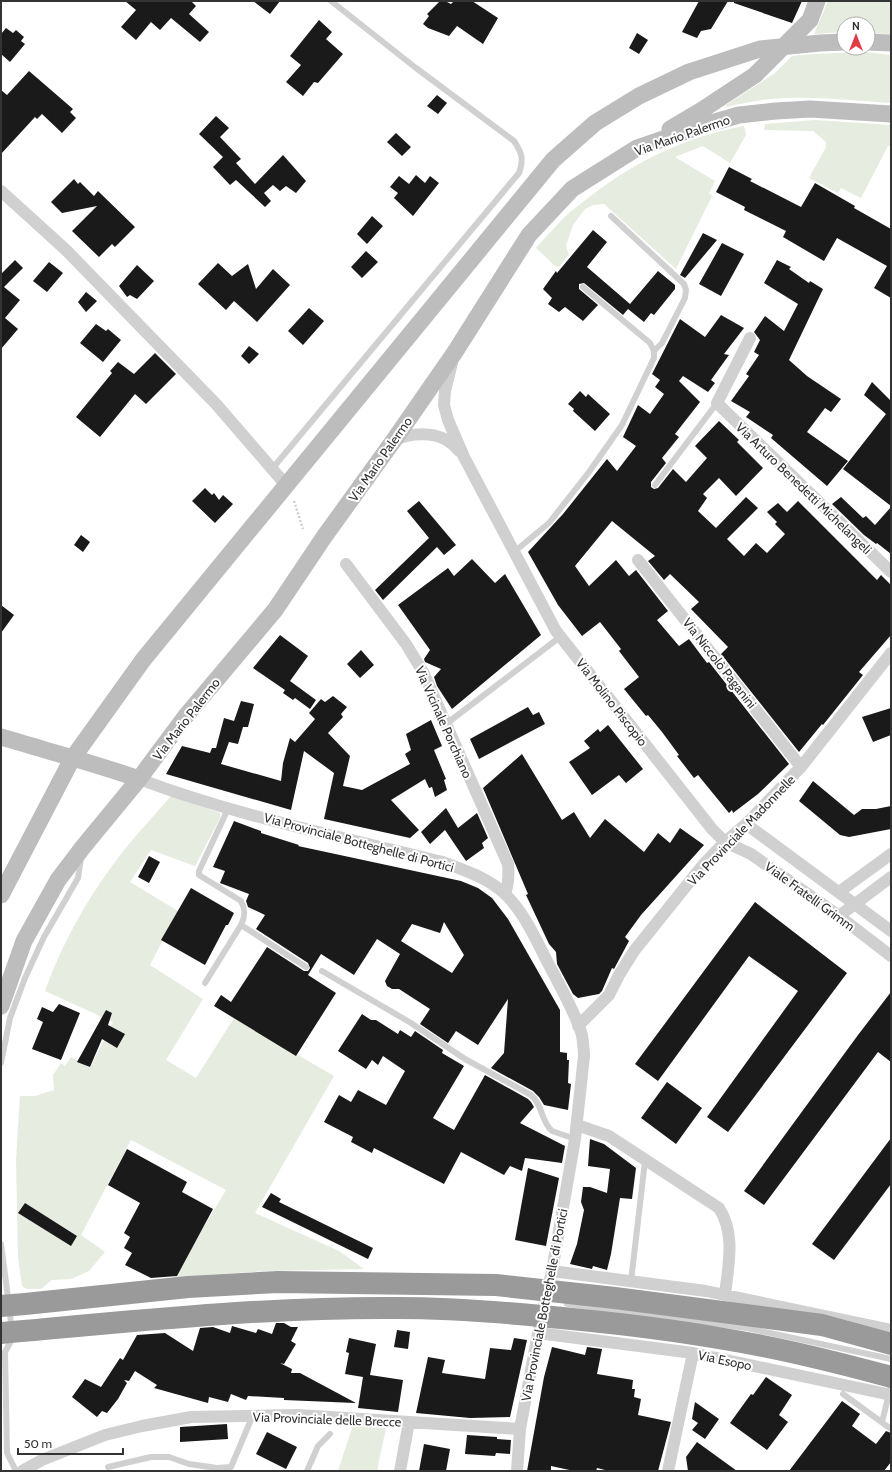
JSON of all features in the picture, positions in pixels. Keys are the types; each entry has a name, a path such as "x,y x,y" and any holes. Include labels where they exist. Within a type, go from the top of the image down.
{"highway":[{"path":"1,1306 188,1287 271,1282 496,1285 615,1298 822,1326 891,1344"},
{"path":"1,1333 199,1315 280,1310 397,1308 506,1312 615,1323 726,1339 834,1362 890,1388"}],"street":[{"path":"636,148 702,110 756,75 810,20 817,1"},
{"path":"1,895 72,758 143,660 290,492 552,160 595,123 639,96 689,72 760,49 836,42"},
{"path":"876,42 891,42"},
{"name":"Via Mario Palermo","path":"1,1006 24,941 58,880 139,779 185,717 275,610 324,537 455,352 529,236 572,189 636,148 701,126 739,116 776,111 810,109 891,114"},
{"path":"1,191 66,250 216,404 272,468 290,492"},
{"path":"717,403 750,338"},
{"name":"Via Molino Piscopio","path":"455,352 448,376 444,405 448,420 464,457 560,637 712,829 725,842"},
{"name":"Via Arturo Benedetti Michelangeli","path":"717,403 891,572"},
{"name":"Via Molino Piscopio","path":"394,440 406,435 423,434 442,437 454,444 464,457"},
{"name":"Via Niccolò Paganini","path":"638,560 801,767"},
{"name":"Via Vicinale Porchiano","path":"346,564 415,658 508,864 509,878 505,894"},
{"name":"Via Provinciale Madonnelle","path":"578,1026 603,1003 634,951 703,866 725,842 746,824 801,767 891,653"},
{"path":"1,737 100,765 139,779"},
{"name":"Via Provinciale Botteghelle di Portici","path":"139,779 228,809 443,862 465,870 483,879 505,894 522,915 570,1006 584,1045 584,1056 578,1125 552,1271 538,1333 520,1429 517,1471"},
{"name":"Viale Fratelli Grimm","path":"746,824 891,931"},
{"name":"Viale Fratelli Grimm","path":"725,842 751,854 839,916 891,956"},
{"path":"839,916 839,892 891,854"},
{"path":"839,916 891,878"},
{"path":"578,1125 609,1136 645,1161 719,1208 728,1227 730,1239 725,1295"},
{"path":"552,1271 572,1278 631,1281 706,1291 891,1330"},
{"name":"Via Esopo","path":"538,1333 561,1329 890,1388"},
{"path":"668,1471 693,1353"},
{"name":"Via Provinciale delle Brecce","path":"22,1471 42,1460 105,1435 191,1418 253,1415 298,1415 520,1429"},
{"path":"400,1471 409,1422"}],"lane":[{"path":"272,468 519,173 522,164 522,155 514,141 416,68 331,1"},
{"path":"611,216 684,284 686,290 685,298 662,343 654,351"},
{"path":"514,552 549,523 593,466 622,425 654,358 654,351 650,343 583,287"},
{"path":"656,485 717,403"},
{"path":"446,724 560,637"},
{"path":"205,983 244,919 245,912 245,907 241,901 200,876 199,873 228,809"},
{"path":"1,1063 10,1018 25,978 44,937 78,878 83,847"},
{"path":"240,925 306,967"},
{"path":"322,971 411,1023 465,1059 531,1095 536,1099 540,1106 549,1128 575,1139"},
{"path":"631,1281 645,1161"},
{"path":"1,1244 12,1339 5,1352 7,1452 16,1471"},
{"path":"561,1329 570,1289"},
{"path":"567,1304 747,1328 891,1359"},
{"path":"882,1422 890,1388"},
{"path":"843,1394 891,1429"},
{"path":"108,1466 151,1457 169,1457 190,1464 218,1470 231,1467 253,1415"},
{"path":"307,1471 318,1446 330,1434"}],"path":[{"path":"290,492 303,529"}],"shaded area":[{"path":"828,1 891,1 891,34 876,33 876,16 836,16 836,33 814,34"},
{"path":"836,53 836,56 876,56 876,53 891,55 891,103 789,98 742,103 727,107 726,105 775,73 792,56"},
{"path":"815,120 891,125 891,146 888,146 861,198 841,188 838,193 809,178 826,147 826,142 813,131 764,130 765,124"},
{"path":"744,126 746,135 730,163 703,146 675,157 715,181 709,193 712,196 676,269 604,204 593,205 585,209 573,225 566,246 569,255 559,267 555,266 536,248 570,212 626,171 683,143 723,130"},
{"path":"171,796 220,813 220,818 195,866 151,850 130,882 178,911 150,965 203,999 166,1060 196,1078 234,1018 334,1076 255,1213 339,1251 364,1269 267,1271 174,1277 226,1190 131,1140 81,1235 105,1252 89,1271 71,1279 52,1280 41,1289 27,1289 22,1286 18,1257 16,1160 20,1096 35,1096 54,1090 53,1075 61,1063 65,1066 71,1057 90,1068 113,1022 45,991 58,958 92,895 126,848"},
{"path":"353,1425 386,1428 377,1471 338,1471"}],"building":[{"path":"125,1 191,1 196,6 189,14 209,32 200,42 171,18 160,30 151,22 136,40 121,27 136,10"},
{"path":"253,1 280,1 270,14"},
{"path":"440,1 445,1 451,4 454,1 472,1 498,18 483,44 457,26 449,36 428,28 423,24 429,16 427,14"},
{"path":"699,1 728,1 711,29 701,31 697,38 682,32"},
{"path":"734,1 802,1 792,23 734,3"},
{"path":"319,20 332,32 326,39 343,54 318,83 314,82 303,96 286,82 301,65 290,56"},
{"path":"6,28 13,33 16,30 24,37 21,41 25,44 10,62 1,54 1,34"},
{"path":"637,33 648,40 639,54 629,48"},
{"path":"29,71 73,109 70,112 76,118 62,133 42,114 37,119 35,117 1,154 1,90 7,95"},
{"path":"437,95 447,103 438,114 427,106"},
{"path":"216,116 229,128 220,137 241,159 236,163 255,184 283,155 306,181 296,193 286,186 280,191 273,185 264,193 271,201 265,207 236,180 230,185 213,167 223,157 199,134"},
{"path":"396,133 411,147 402,156 387,142"},
{"path":"729,167 752,179 750,181 801,207 815,183 891,229 891,298 874,288 887,266 837,238 824,261 783,237 786,231 744,210 745,207 716,192"},
{"path":"416,175 425,183 430,176 439,183 413,216 394,198 398,193 390,187 399,176 409,184"},
{"path":"74,179 78,184 80,182 94,196 98,191 135,227 115,247 112,244 99,257 72,231 97,206 62,213 51,202"},
{"path":"372,216 383,226 367,244 357,234"},
{"path":"593,230 607,242 587,267 630,304 658,271 675,285 675,289 654,315 651,313 644,322 628,309 623,315 584,283 579,284 579,289 598,305 583,321 565,307 559,312 548,304 552,298 543,289 556,271 557,273"},
{"path":"703,233 717,240 685,278 680,275"},
{"path":"722,243 744,254 721,296 699,284"},
{"path":"366,251 378,262 362,278 351,267"},
{"path":"15,260 23,268 4,287 20,300 5,318 18,329 1,349 1,274"},
{"path":"777,260 791,267 789,269 809,283 810,281 823,289 789,360 807,376 841,399 831,412 825,408 807,432 848,461 827,486 771,438 773,435 746,417 750,412 731,401 749,376 746,374 759,355 754,352 760,340 754,332 765,316 784,331 798,304 764,283"},
{"path":"49,262 63,273 47,292 33,281"},
{"path":"218,263 232,276 248,264 256,289 273,269 290,285 257,322 234,301 226,310 198,284"},
{"path":"137,265 154,281 137,299 130,295 127,297 119,286"},
{"path":"86,292 97,301 86,312 78,302"},
{"path":"309,308 324,321 303,345 288,331"},
{"path":"721,315 744,328 724,354 729,355 711,380 715,383 708,392 683,376 679,381 700,402 675,434 679,437 662,458 666,463 651,482 651,487 654,489 658,488 673,469 686,482 707,458 695,446 719,421 739,440 737,442 763,468 736,496 719,478 703,494 707,498 698,511 716,528 746,497 758,508 727,539 744,556 756,543 767,553 785,534 775,524 777,522 767,512 778,503 787,512 798,501 877,580 881,575 891,585 891,635 859,672 863,675 799,752 721,654 728,647 691,609 699,602 670,574 664,580 648,561 655,556 612,521 575,566 589,586 616,560 629,576 636,570 668,611 657,620 679,646 689,639 707,663 709,662 789,764 758,794 733,813 732,810 729,813 698,775 694,778 677,756 679,755 662,732 648,715 646,716 624,689 639,677 619,651 621,649 600,622 582,636 558,605 528,552 563,514 607,459 617,471 636,446 623,437 638,405 650,414 664,394 655,387 660,380 652,374 680,319 705,337"},
{"path":"96,324 106,331 108,329 121,340 103,362 80,343"},
{"path":"249,346 259,354 249,364 241,356"},
{"path":"155,353 176,374 146,404 135,394 100,437 76,417 112,373 110,371 118,362 134,374"},
{"path":"872,382 891,401 891,506 843,469 886,414 864,395"},
{"path":"580,391 586,397 588,394 610,414 595,431 573,411 574,409 568,404"},
{"path":"205,488 212,495 214,493 219,500 223,495 233,504 215,523 192,501"},
{"path":"841,497 863,518 866,516 875,525 891,507 891,554 864,535 832,504"},
{"path":"419,501 456,545 444,555 437,547 383,600 375,590 429,538 407,511"},
{"path":"81,535 90,542 83,552 74,545"},
{"path":"472,559 495,583 505,574 541,635 452,709 437,686 434,677 441,669 425,662 424,659 430,650 398,605 448,568 454,576"},
{"path":"1,605 14,615 1,633"},
{"path":"280,635 308,656 290,681 316,700 310,709 295,698 293,700 283,693 285,690 253,668"},
{"path":"361,650 374,665 360,678 347,664"},
{"path":"333,696 347,707 341,714 343,717 328,733 350,756 343,786 362,790 410,764 405,754 411,750 406,734 431,720 442,746 434,750 446,779 444,780 447,790 435,797 432,787 429,788 425,779 391,800 419,830 410,838 324,819 334,773 304,751 291,810 166,774 182,746 210,753 212,748 216,748 224,718 234,721 241,701 254,704 248,727 243,727 238,744 229,742 221,764 281,781 283,763 290,738 295,742 315,719 309,713 321,699 325,702"},
{"path":"528,707 533,715 539,712 545,724 479,759 470,739"},
{"path":"891,708 891,735 873,742 862,717"},
{"path":"608,725 643,769 626,783 619,775 592,795 569,762 590,748 584,741 598,729 600,732"},
{"path":"522,754 562,820 574,812 590,838 605,819 644,852 658,833 670,843 680,828 704,845 641,915 625,937 629,941 614,969 612,968 602,991 599,994 578,998 573,994 557,964 556,952 549,944 526,895 528,894 483,788"},
{"path":"813,781 854,815 862,809 876,809 891,806 891,829 849,837 840,835 799,801"},
{"path":"446,808 458,828 477,813 488,838 482,843 484,848 466,861 445,830 430,844 421,832"},
{"path":"234,821 261,831 261,833 299,845 298,846 461,881 478,888 492,898 508,919 560,1010 560,1052 567,1053 567,1060 569,1060 568,1083 571,1084 568,1110 544,1105 533,1091 491,1068 504,1053 508,999 478,1045 456,1031 448,1043 420,1024 430,1009 399,989 392,989 387,986 385,981 400,954 377,939 354,975 321,954 308,975 336,993 296,1056 214,1006 221,995 231,1002 267,947 304,971 308,971 310,968 308,963 256,929 265,915 248,907 246,901 249,894 220,883 225,871 213,867","holes":["444,922 464,955 452,973 401,941 412,924 440,933"]},
{"path":"149,856 160,862 149,883 138,877"},
{"path":"191,888 234,913 205,965 161,940"},
{"path":"755,902 847,973 728,1132 707,1117 798,991 749,956 658,1081 635,1064"},
{"path":"891,992 891,1062 878,1052 764,1205 744,1191"},
{"path":"59,1004 80,1013 61,1060 32,1049 43,1022 37,1019 42,1007 53,1012"},
{"path":"106,1010 112,1013 108,1025 125,1034 117,1048 102,1039 90,1067 77,1062"},
{"path":"362,1014 371,1020 376,1020 398,1034 400,1030 411,1037 415,1031 443,1050 442,1053 464,1066 433,1118 454,1130 485,1075 531,1102 534,1107 520,1123 565,1146 562,1163 525,1158 522,1171 510,1166 504,1175 461,1152 444,1184 374,1148 372,1153 351,1142 353,1137 324,1122 339,1095 351,1102 358,1090 386,1105 405,1071 383,1056 378,1065 372,1060 366,1069 338,1051"},
{"path":"667,1082 702,1108 676,1144 641,1118"},
{"path":"891,1138 891,1184 834,1260 812,1244"},
{"path":"590,1139 604,1144 636,1168 632,1199 620,1198 607,1270 593,1266 592,1269 570,1264 577,1244 584,1210 581,1202 583,1187 590,1187 607,1193 610,1169 588,1166"},
{"path":"127,1149 187,1182 182,1192 213,1209 177,1276 151,1278 125,1265 132,1253 124,1248 130,1237 124,1233 140,1203 108,1185"},
{"path":"528,1168 559,1178 546,1246 515,1240"},
{"path":"271,1193 281,1199 279,1202 373,1248 368,1259 262,1207"},
{"path":"25,1203 77,1236 71,1246 18,1213"},
{"path":"276,1323 284,1323 291,1327 298,1327 291,1341 296,1344 284,1364 280,1363 292,1369 291,1373 300,1373 356,1403 284,1400 284,1398 248,1396 246,1400 231,1394 228,1402 209,1397 208,1403 154,1388 157,1385 135,1371 129,1381 124,1380 127,1383 118,1399 107,1413 102,1411 97,1417 72,1397 85,1379 101,1387 120,1358 123,1360 137,1335 165,1333 193,1351 200,1328 213,1327 230,1333 232,1326 256,1333 258,1329 272,1334"},
{"path":"397,1330 410,1332 408,1349 394,1347"},
{"path":"349,1338 376,1344 370,1375 403,1380 398,1412 358,1408 363,1377 345,1374 349,1353 346,1352"},
{"path":"514,1338 527,1340 510,1417 470,1418 416,1413 428,1357 445,1360 442,1373 485,1379 490,1348 511,1350"},
{"path":"552,1347 585,1355 587,1347 602,1349 597,1374 633,1380 632,1389 635,1389 634,1397 641,1399 638,1415 671,1422 658,1471 609,1471 597,1468 596,1471 574,1471 551,1466 551,1471 527,1471 544,1377"},
{"path":"766,1377 792,1395 779,1415 788,1422 767,1450 730,1423 751,1394 753,1395"},
{"path":"842,1401 860,1414 852,1426 876,1444 886,1431 891,1433 891,1462 884,1471 789,1471"},
{"path":"695,1402 719,1419 705,1439 692,1430 698,1423 692,1419"},
{"path":"227,1424 228,1439 180,1442 180,1427"},
{"path":"267,1432 297,1447 286,1469 256,1454"},
{"path":"467,1435 497,1437 497,1439 511,1440 510,1454 496,1453 495,1456 465,1454"},
{"path":"697,1442 737,1471 688,1471 686,1457"},
{"path":"424,1444 450,1449 446,1471 419,1471"}]}
